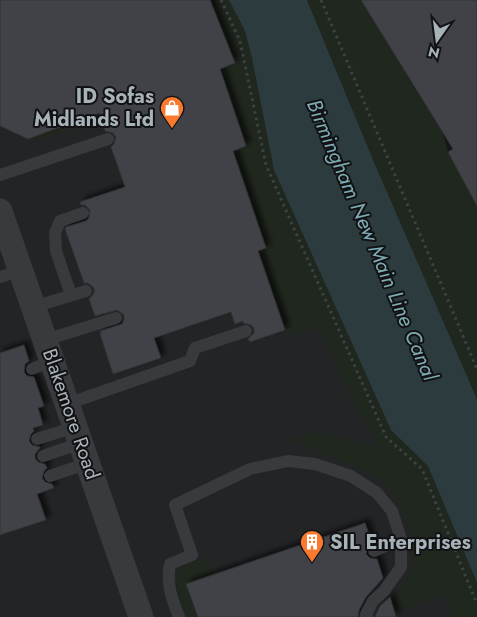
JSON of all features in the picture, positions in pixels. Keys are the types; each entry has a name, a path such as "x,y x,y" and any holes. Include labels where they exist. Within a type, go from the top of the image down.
{"street":[{"name":"Blakemore Road","path":"0,211 10,274 33,306 43,357 78,434 141,617"}],"lane":[{"path":"0,175 108,139"},
{"path":"71,296 56,251 55,233 60,221 83,212"},
{"path":"33,306 86,291"},
{"path":"43,357 116,318"},
{"path":"43,456 190,361 195,348 246,332"},
{"path":"37,439 78,434"},
{"path":"50,476 78,434"},
{"path":"179,617 169,589 168,576 170,564 192,555 176,505 250,469 288,461 315,464 351,476 377,493 392,511 401,539 401,567 384,591 373,601 366,614 367,617"},
{"path":"374,551 401,539"}],"path":[{"path":"221,0 240,41 266,165 386,437 422,469 477,604"},
{"path":"321,0 477,369"}],"shaded area":[{"path":"0,0 274,0 477,477 477,617 0,617"},
{"path":"210,0 229,0 245,31 274,170 391,430 428,466 477,583 477,617 453,617 445,594 381,617 390,600 409,577 412,554 407,523 394,494 377,477 289,438 319,432 380,447 356,407 318,327 287,337 260,257 112,308 266,248 233,151 246,146 222,77 30,143 28,139 235,63"},
{"path":"307,0 361,0 443,134 448,152 477,206 477,399 374,162"},
{"path":"207,557 213,575 186,584 198,617 187,617 179,599 177,587 178,574 181,567"}],"water":[{"name":"Birmingham New Main Line Canal","path":"229,0 307,0 374,162 477,399 477,583 428,466 391,430 274,170 245,31"}],"building":[{"path":"0,0 210,0 235,63 220,69 246,146 233,151 266,248 258,251 285,330 250,342 248,339 254,333 254,328 243,323 243,321 235,324 231,312 154,338 161,358 113,374 100,331 122,324 124,315 117,310 95,316 89,299 94,293 94,288 88,283 84,283 65,229 89,218 90,210 85,205 81,205 80,202 125,187 111,147 116,137 113,133 105,131 99,113 28,139 0,126"},
{"path":"361,0 477,0 477,206 448,152 453,149"},
{"path":"24,345 29,361 25,364 24,372 27,376 34,377 44,406 38,408 43,425 33,428 34,431 29,441 32,445 40,447 35,454 35,458 38,462 45,464 47,468 42,478 45,482 52,484 54,488 37,494 46,520 0,535 0,353"},
{"name":"SIL Enterprises","path":"365,523 372,543 367,547 366,554 370,558 377,559 383,578 366,597 359,610 358,617 198,617 186,584"},
{"path":"390,597 396,617 375,617 380,606"}],"place":[{"name":"ID Sofas Midlands Ltd","path":"172,129"},
{"name":"SIL Enterprises","path":"312,563"}]}
